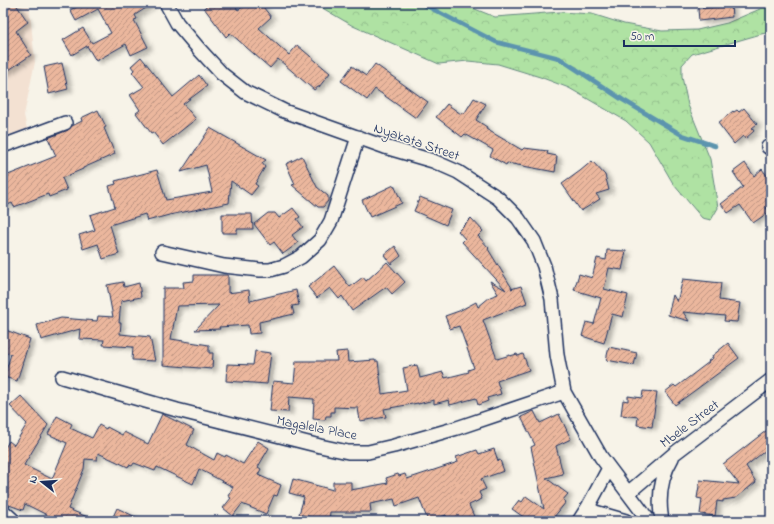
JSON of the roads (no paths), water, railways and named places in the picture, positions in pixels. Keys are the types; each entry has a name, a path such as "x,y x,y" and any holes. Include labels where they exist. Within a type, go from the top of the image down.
{"street":[{"name":"Nyakata Street","path":"166,3 178,23 199,49 222,74 245,92 284,111 385,147 433,161 458,172 498,198 518,218 534,241 544,266 552,299 557,355 564,392 601,457 649,521"},
{"path":"3,146 65,123"},
{"path":"162,252 224,266 260,270 270,270 284,266 301,257 320,240 331,221 358,137"},
{"name":"Magalela Place","path":"62,378 177,410 348,452 368,452 394,446 457,428 564,392"},
{"name":"Mbele Street","path":"628,493 675,454 771,380"},
{"path":"662,521 659,497 661,485 667,466 675,454"},
{"path":"579,521 609,468"},
{"path":"588,507 595,512 626,521"},
{"path":"3,511 14,521"}],"waterway":[{"path":"421,3 496,42 559,58 623,100 682,135 715,146"}]}
